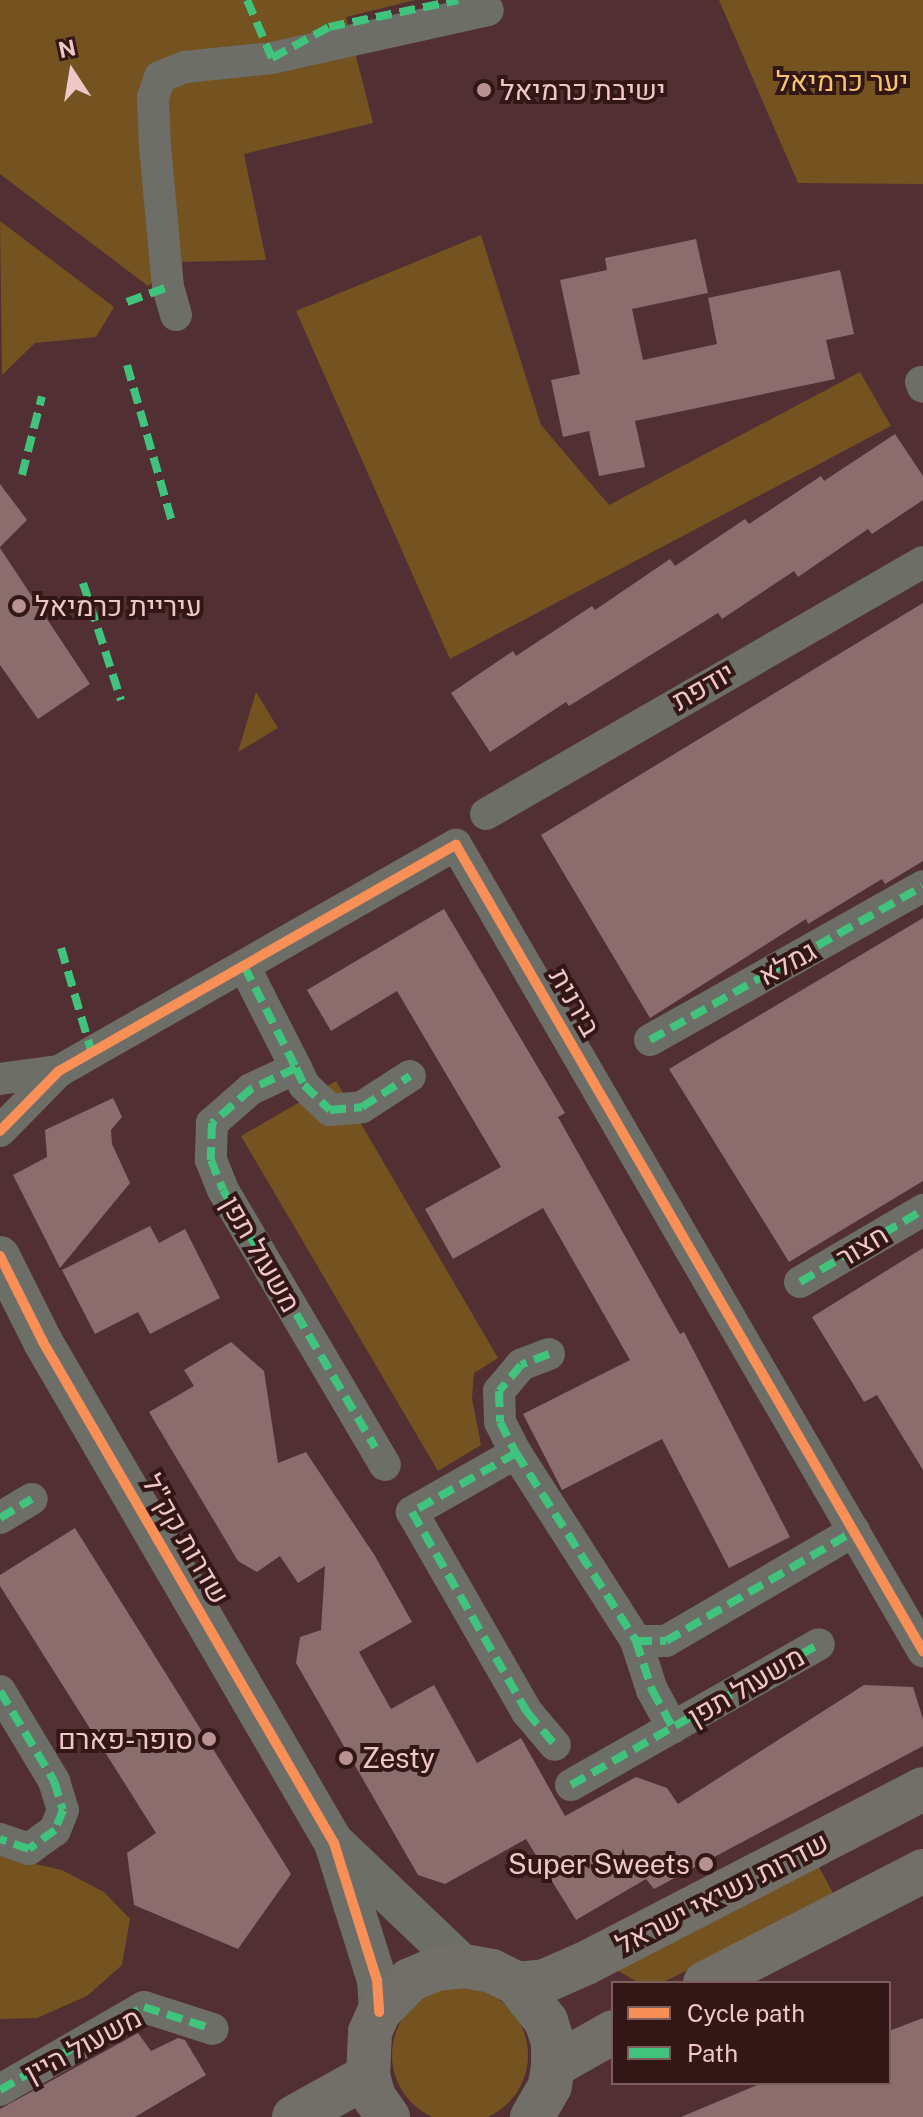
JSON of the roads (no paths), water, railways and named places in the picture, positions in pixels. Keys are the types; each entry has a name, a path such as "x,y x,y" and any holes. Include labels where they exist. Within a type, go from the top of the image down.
{"main road":[{"name":"שדרות נשיאי ישראל","path":"517,1984 545,1981 586,1963 923,1789"},
{"path":"709,1981 923,1871"},
{"path":"388,2117 374,2097 368,2076 370,2032 379,2012 410,1980 436,1969 464,1966 492,1971 517,1984 546,2021 553,2043 542,2101"},
{"path":"542,2101 611,2034"},
{"path":"294,2117 368,2076"}],"street":[{"path":"176,315 168,287 155,146 153,98 160,77 185,67 272,58 488,10"},
{"name":"יודפת","path":"486,814 923,562"},
{"name":"בירנית","path":"0,1131 59,1071 456,845 923,1651"},
{"name":"גמלא","path":"650,1040 923,886"},
{"path":"244,966 304,1085 330,1110 362,1107 410,1076"},
{"name":"משעול תפן","path":"296,1068 251,1089 212,1123 211,1160 223,1190 385,1465"},
{"name":"בירנית","path":"0,1079 59,1071"},
{"name":"חצור","path":"800,1282 923,1210"},
{"name":"שדרות קק\"ל","path":"4,1272 334,1843"},
{"name":"משעול תפן","path":"549,1354 521,1365 499,1391 500,1422 516,1453 636,1641 652,1690 673,1728 819,1644"},
{"path":"516,1453 412,1512 527,1712 555,1745"},
{"path":"0,1518 32,1499"},
{"path":"636,1641 666,1641 854,1531"},
{"path":"0,1691 54,1781 63,1810 55,1830 29,1849 0,1839"},
{"path":"571,1785 673,1728"},
{"path":"334,1843 464,1966"},
{"path":"334,1843 377,1980 379,2012"},
{"name":"משעול היין","path":"0,2090 144,2007 213,2029"}],"place":[{"name":"ישיבת כרמיאל","path":"484,90"},
{"name":"עיריית כרמיאל","path":"19,606"},
{"name":"סופר-פארם","path":"209,1739"},
{"name":"Zesty","path":"346,1758"},
{"name":"Super Sweets","path":"706,1864"}],"park label":[{"name":"יער כרמיאל","path":"842,81"}]}
